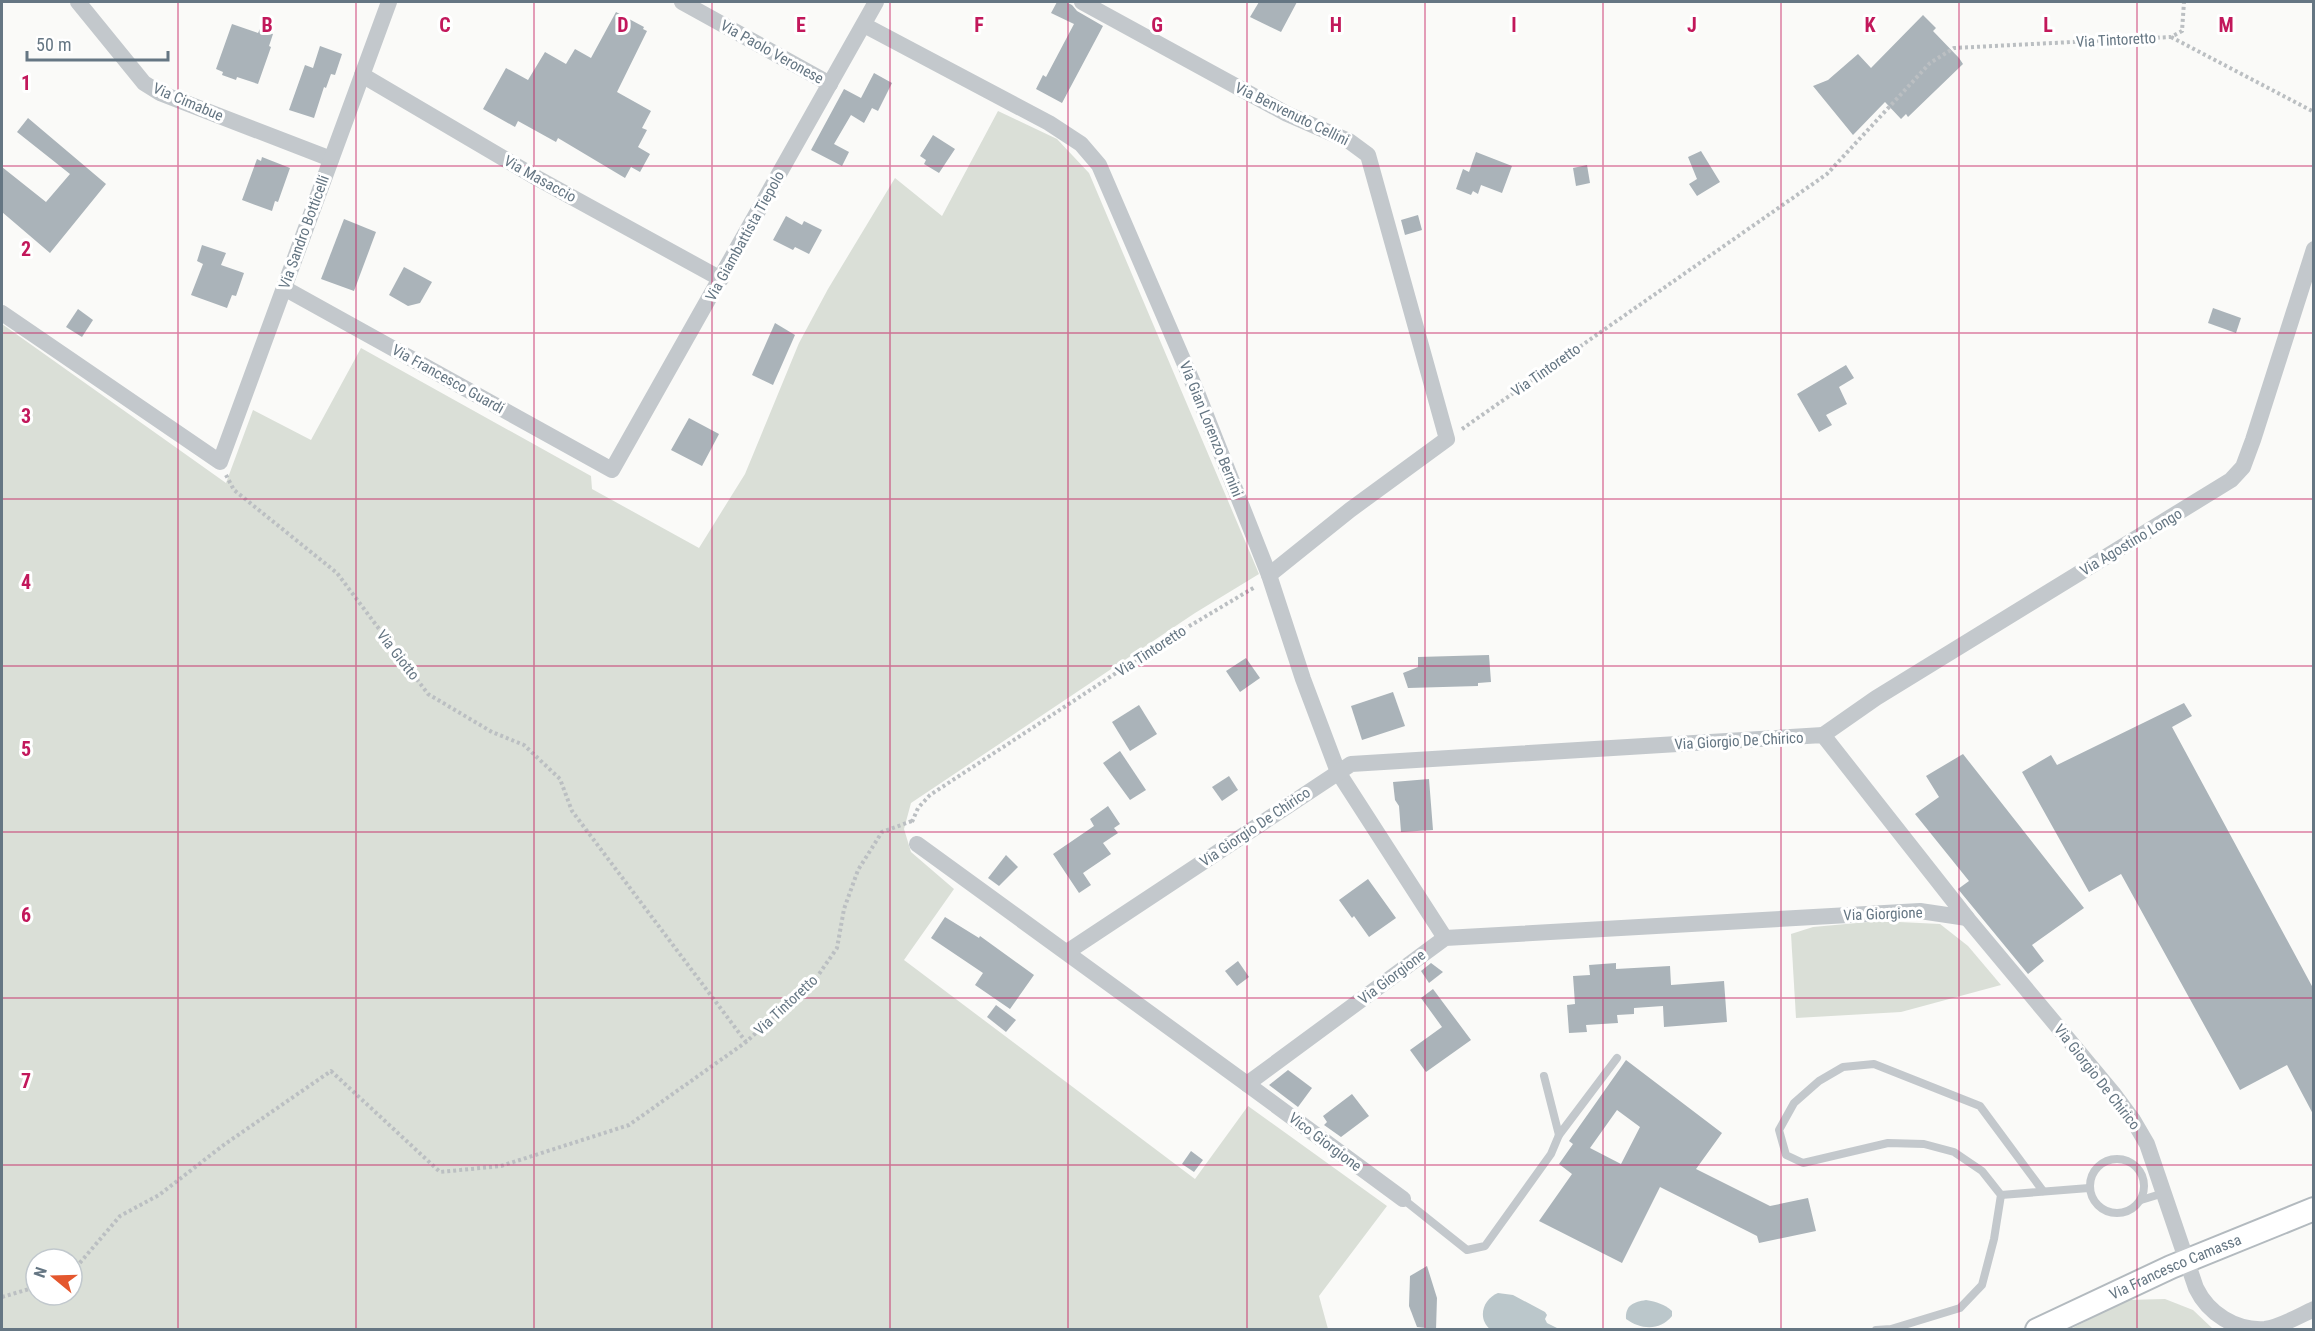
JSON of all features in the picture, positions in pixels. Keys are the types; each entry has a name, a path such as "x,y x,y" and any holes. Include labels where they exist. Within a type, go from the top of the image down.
{"street":[{"name":"Via Cimabue","path":"78,2 144,83 160,93 331,159"},
{"name":"Via Sandro Botticelli","path":"220,462 389,2"},
{"name":"Via Paolo Veronese","path":"682,2 830,84"},
{"name":"Via Giambattista Tiepolo","path":"612,470 876,2"},
{"name":"Via Benvenuto Cellini","path":"1082,2 1287,114 1349,141 1368,155 1447,439"},
{"name":"Via Gian Lorenzo Bernini","path":"864,25 1049,123 1081,144 1099,165 1196,390 1269,575 1303,679 1338,772 1445,938"},
{"name":"Via Masaccio","path":"362,75 537,178 721,279"},
{"name":"Via Agostino Longo","path":"1823,735 1886,692 2231,480 2243,466 2253,440 2313,249"},
{"name":"Via Francesco Guardi","path":"284,288 612,470"},
{"path":"2,312 220,462"},
{"path":"1269,575 1350,510 1447,439"},
{"name":"Via Giorgio De Chirico","path":"1067,952 1351,764 1823,735 1966,918 2133,1120 2147,1144 2145,1164 2164,1193 2196,1288 2203,1302 2214,1314 2239,1327 2250,1329 2267,1329 2313,1309"},
{"path":"918,844 1247,1084"},
{"name":"Via Giorgione","path":"1247,1084 1445,938 1920,911 1966,918"},
{"name":"Vico Giorgione","path":"1247,1084 1403,1199"},
{"name":"Via Francesco Camassa","path":"2037,1329 2188,1260 2313,1209"}],"lane":[{"path":"1403,1199 1467,1250 1485,1246 1551,1154 1558,1135 1617,1058"},
{"path":"1876,1329 1891,1329 1960,1308 1982,1285 1994,1239 2001,1195 1982,1171 1954,1152 1924,1144 1888,1143 1803,1163 1786,1155 1779,1130 1794,1103 1819,1081 1843,1066 1874,1064 1980,1106 2043,1191"},
{"path":"1544,1076 1558,1135"},
{"path":"2140,1200 2145,1164 2123,1159 2106,1160 2093,1172 2090,1188 2096,1204 2111,1213 2128,1211 2140,1200 2164,1193"},
{"path":"2001,1195 2090,1188"}],"path":[{"name":"Via Tintoretto","path":"1447,439 1827,174 1930,63 1954,48 2171,37 2182,31 2184,2"},
{"path":"2171,37 2313,112"},
{"name":"Via Giotto","path":"220,462 234,489 338,573 428,694 492,732 524,746 560,779 572,811 746,1042"},
{"name":"Via Tintoretto","path":"84,1258 120,1216 159,1194 225,1144 331,1071 440,1172 501,1166 629,1125 746,1042 817,977 837,948 844,909 858,870 882,832 912,821 918,808 930,795 1171,636 1250,591 1269,575"},
{"path":"912,821 918,844"},
{"path":"2,1297 24,1291"}],"shaded area":[{"path":"998,111 1057,139 1089,173 1259,574 1195,613 911,803 904,829 911,852 954,889 904,960 1195,1179 1248,1106 1387,1206 1319,1296 1328,1329 2,1329 2,324 226,483 253,410 311,440 361,348 591,476 592,489 699,548 745,474 799,343 828,289 895,178 942,216"},
{"path":"1879,921 1940,924 1968,946 2001,985 1901,1012 1796,1018 1791,934 1813,927"},
{"path":"1498,1293 1513,1295 1545,1312 1547,1323 1559,1329 1490,1329 1484,1320 1485,1304"},
{"path":"2165,1299 2193,1310 2213,1329 2069,1330 2125,1300"},
{"path":"1646,1300 1666,1307 1672,1311 1672,1316 1662,1324 1650,1327 1632,1323 1626,1319 1627,1310 1631,1305"}],"building":[{"path":"1057,2 1072,5 1077,11 1103,26 1062,103 1036,89 1043,75 1046,77 1074,24 1051,13"},
{"path":"1259,2 1297,2 1281,32 1250,17"},
{"path":"616,12 644,27 643,29 647,31 617,92 651,111 642,128 647,130 638,147 650,154 640,172 631,167 625,178 558,138 556,142 518,121 515,127 483,109 506,68 528,80 545,52 566,64 575,49 591,58"},
{"path":"1923,15 1936,28 1933,31 1963,64 1908,117 1906,114 1901,119 1885,102 1853,135 1813,86 1828,80 1858,54 1871,68"},
{"path":"232,24 258,33 260,29 273,34 269,46 271,47 258,84 222,75 223,72 216,69"},
{"path":"320,46 342,54 335,75 331,74 326,88 324,87 314,118 289,110 305,65 313,68"},
{"path":"874,73 892,83 878,111 872,108 864,123 851,115 834,144 849,152 842,166 811,150 844,89 861,98"},
{"path":"28,118 106,184 50,253 2,212 2,167 46,202 70,174 17,132"},
{"path":"933,135 955,149 939,173 924,164 926,160 920,156"},
{"path":"1701,151 1720,182 1697,196 1689,184 1697,179 1688,157"},
{"path":"1476,152 1512,166 1502,193 1481,185 1478,194 1473,191 1471,195 1456,189 1463,169 1469,172"},
{"path":"262,157 290,168 278,202 275,201 272,211 242,200 257,159 261,161"},
{"path":"1587,165 1590,183 1576,186 1573,168"},
{"path":"1418,215 1422,230 1405,235 1401,220"},
{"path":"786,216 802,225 804,221 822,230 809,254 795,247 793,250 773,240"},
{"path":"344,219 376,232 354,291 321,279"},
{"path":"202,245 226,253 221,265 244,273 236,296 232,295 227,308 191,295 203,264 197,261"},
{"path":"404,267 432,282 420,303 408,306 389,295"},
{"path":"2213,308 2241,318 2236,333 2208,323"},
{"path":"78,309 93,320 82,337 66,327"},
{"path":"775,323 795,335 773,385 752,375"},
{"path":"1846,365 1854,378 1839,387 1847,404 1826,415 1832,425 1819,432 1797,394"},
{"path":"689,418 719,434 702,466 671,450"},
{"path":"1489,655 1491,682 1478,683 1478,686 1408,688 1403,673 1418,667 1418,657"},
{"path":"1246,658 1260,678 1240,692 1226,671"},
{"path":"1393,692 1405,726 1362,740 1351,706"},
{"path":"2184,703 2192,716 2172,727 2313,988 2313,1114 2287,1065 2240,1090 2121,874 2089,892 2022,772 2051,755 2057,765"},
{"path":"1139,705 1157,734 1130,751 1112,722"},
{"path":"1120,751 1146,790 1130,800 1103,763"},
{"path":"1963,754 2084,908 2032,945 2044,961 2028,974 1958,889 1969,881 1915,814 1939,797 1926,776"},
{"path":"1229,776 1238,790 1222,801 1212,787"},
{"path":"1429,779 1433,830 1401,832 1399,806 1395,800 1393,782"},
{"path":"1108,806 1120,824 1114,828 1118,833 1103,843 1111,854 1083,873 1091,885 1079,893 1053,854 1094,826 1090,819"},
{"path":"1006,855 1018,867 999,886 988,878"},
{"path":"1368,879 1396,918 1369,937 1339,900"},
{"path":"945,917 979,938 980,936 1034,975 1010,1009 975,985 983,973 931,938"},
{"path":"1238,961 1249,977 1237,986 1225,971"},
{"path":"1431,963 1443,972 1429,983 1421,971"},
{"path":"1616,963 1616,969 1670,966 1671,985 1724,981 1727,1022 1664,1027 1663,1006 1634,1008 1634,1014 1617,1015 1618,1023 1586,1025 1587,1032 1569,1033 1567,1005 1575,1004 1573,976 1590,975 1589,965"},
{"path":"1433,989 1471,1040 1426,1072 1410,1050 1442,1027 1421,998"},
{"path":"996,1005 1016,1020 1006,1032 987,1017"},
{"path":"1626,1060 1722,1133 1696,1169 1770,1206 1808,1198 1816,1231 1759,1243 1757,1236 1660,1187 1622,1263 1539,1221 1572,1174 1559,1164 1573,1144 1569,1141","holes":["1617,1110 1640,1127 1621,1164 1590,1148"]},
{"path":"1288,1070 1312,1088 1298,1107 1269,1085"},
{"path":"1352,1094 1369,1116 1341,1137 1324,1125 1327,1122 1323,1116"},
{"path":"1191,1151 1203,1160 1194,1172 1182,1164"},
{"path":"1427,1266 1437,1298 1436,1329 1417,1327 1409,1306 1410,1276"}]}
